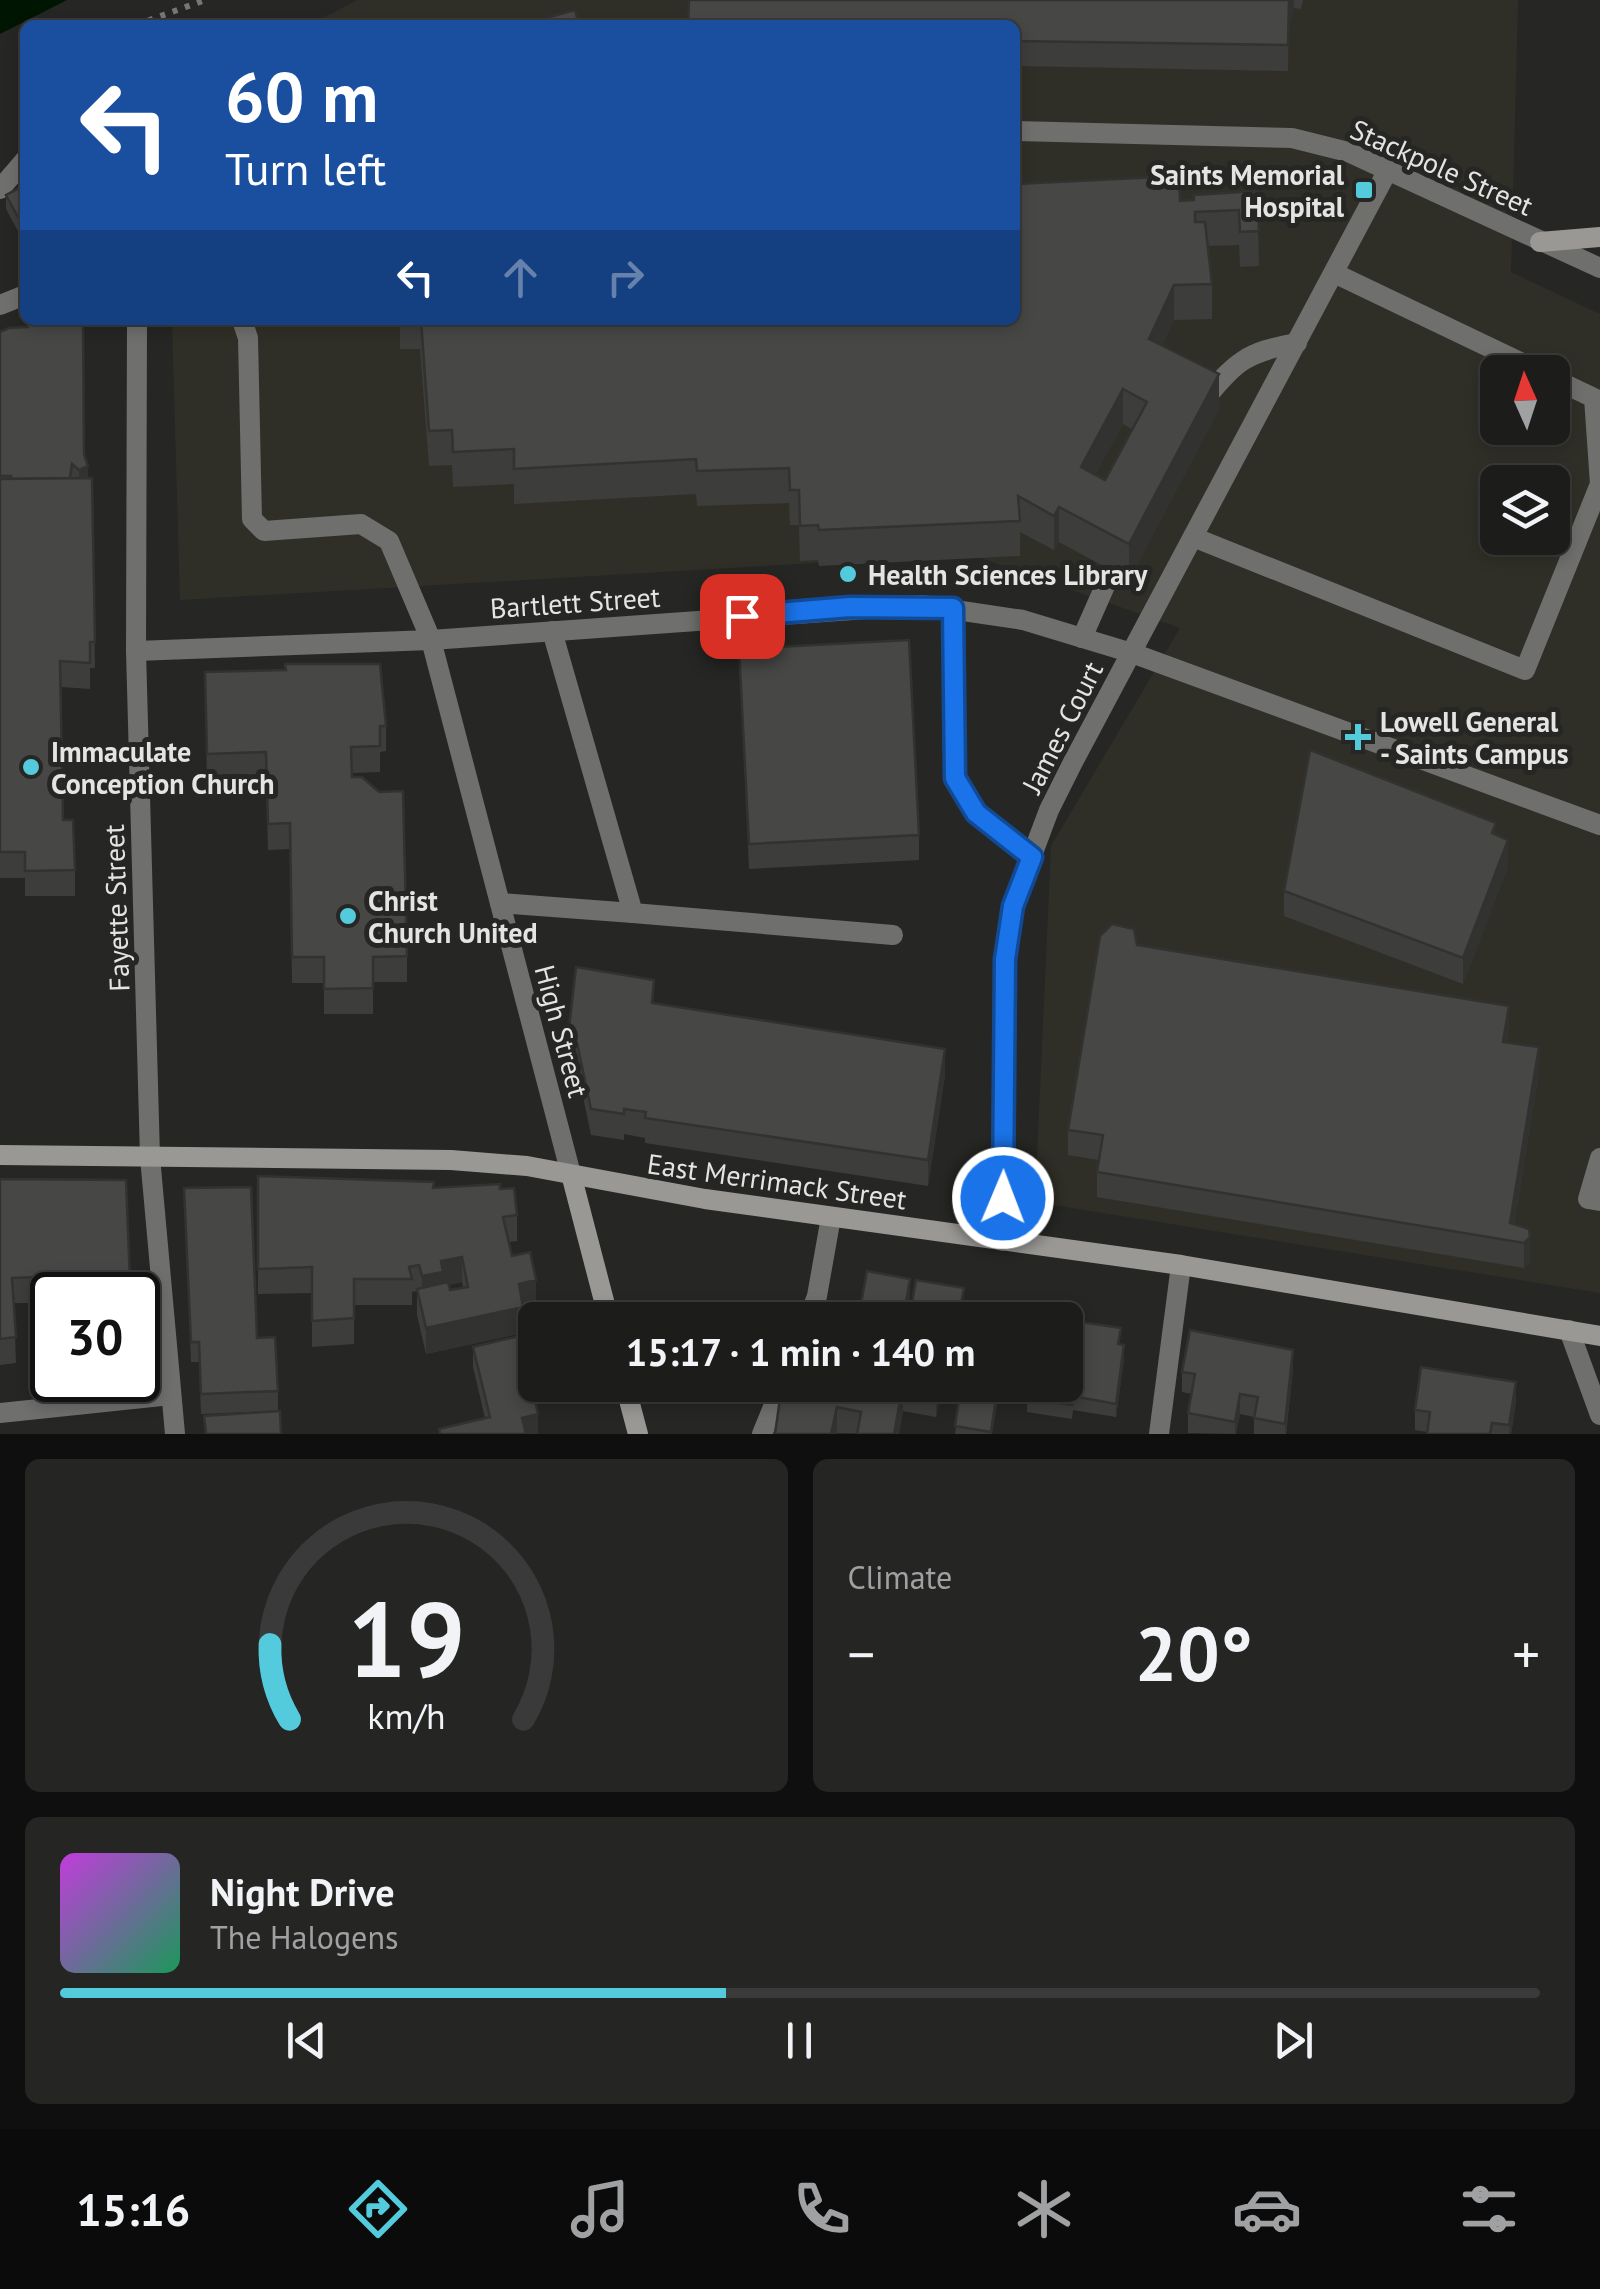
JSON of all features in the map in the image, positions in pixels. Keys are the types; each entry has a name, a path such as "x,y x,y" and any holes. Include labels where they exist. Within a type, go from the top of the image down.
{"main road":[{"path":"1540,242 1600,238"},
{"name":"East Merrimack Street","path":"0,1155 452,1160 526,1166 572,1178 1181,1265 1600,1336"},
{"name":"High Street","path":"572,1178 603,1302"},
{"path":"630,1402 638,1434"}],"street":[{"name":"Stackpole Street","path":"1020,131 1292,138 1348,152 1600,268"},
{"path":"0,188 20,166"},
{"name":"James Court","path":"1002,1241 1005,959 1013,906 1049,810 1388,170"},
{"path":"1334,273 1505,355"},
{"name":"Fayette Street","path":"137,325 136,651 150,1157 175,1434"},
{"name":"High Street","path":"244,325 248,338 252,519 264,531 360,524 389,541 431,640 572,1178"},
{"path":"1203,401 1228,372 1256,350 1297,343"},
{"path":"1194,537 1525,670 1600,484 1594,398 1570,387"},
{"path":"1082,638 1112,570"},
{"name":"Bartlett Street","path":"136,651 431,640 850,607 953,608 1023,620 1132,653 1600,826"},
{"path":"953,608 955,778 976,813 1032,857"},
{"path":"552,631 633,913"},
{"path":"500,903 893,935"},
{"path":"1600,1158 1588,1198 1600,1202"},
{"path":"815,1302 831,1217"},
{"path":"1159,1434 1181,1265"},
{"path":"1568,1330 1600,1415"},
{"path":"0,1413 171,1395"},
{"path":"762,1434 775,1402"}],"path":[{"path":"150,20 205,0"}],"shaded area":[{"path":"0,0 67,0 20,20 20,24 0,34"},
{"name":"Lowell General - Saints Campus","path":"357,0 1518,0 1511,272 1600,314 1600,1293 1035,1202 1051,846 1180,628 969,554 180,600 172,325 1020,325 1020,20 319,20"}],"building":[{"path":"689,0 1289,0 1288,45 1020,41 1020,20 688,20"},
{"path":"575,10 578,20 539,20"},
{"path":"1179,176 1180,201 1194,200 1194,195 1257,191 1259,231 1240,232 1239,210 1195,212 1195,222 1205,222 1212,284 1174,285 1149,339 1219,374 1129,544 1059,507 1054,516 1018,496 1020,521 819,530 818,525 800,526 799,490 790,490 789,468 697,471 696,459 514,469 514,449 453,452 452,430 429,431 421,325 1020,325 1020,184","holes":["1123,389 1147,402 1105,480 1081,467"]},
{"path":"20,188 20,221 6,195"},
{"path":"83,325 84,454 88,466 79,470 72,464 70,478 0,476 0,332"},
{"name":"Immaculate Conception Church","path":"92,478 95,642 90,642 90,663 60,661 63,820 73,820 75,870 25,871 25,852 0,852 0,479"},
{"path":"909,640 919,835 749,844 739,649"},
{"name":"Christ Church United","path":"285,664 380,664 386,726 380,726 380,746 351,747 352,777 362,777 379,792 403,791 407,956 373,957 373,988 324,989 324,957 292,957 290,823 268,824 266,752 207,754 205,672 286,670"},
{"path":"1310,750 1496,823 1492,833 1508,840 1463,958 1284,891"},
{"path":"1112,924 1134,929 1137,945 1509,1006 1503,1042 1539,1047 1510,1223 1529,1229 1530,1237 1524,1243 1097,1172 1103,1135 1068,1130 1100,936"},
{"path":"576,967 654,980 652,1003 945,1049 928,1160 645,1118 646,1112 624,1109 624,1114 591,1109 577,1043 568,1038"},
{"path":"258,1176 434,1182 433,1188 500,1184 500,1189 514,1188 517,1215 503,1217 512,1256 530,1252 536,1280 519,1284 522,1302 518,1302 518,1308 426,1328 417,1289 448,1282 450,1290 468,1287 462,1257 441,1261 443,1272 422,1276 419,1265 409,1267 412,1279 354,1279 354,1318 312,1321 312,1267 258,1269"},
{"path":"0,1179 126,1180 130,1272 30,1272 30,1277 12,1278 16,1337 0,1339"},
{"path":"251,1187 257,1338 275,1337 278,1391 201,1394 199,1342 191,1342 184,1188"},
{"path":"867,1271 910,1279 906,1302 861,1302"},
{"path":"916,1280 964,1288 961,1302 912,1302"},
{"path":"1083,1322 1121,1328 1118,1344 1124,1345 1116,1404 1083,1398"},
{"path":"1190,1330 1293,1350 1285,1424 1254,1418 1258,1397 1240,1394 1235,1422 1188,1413 1195,1374 1182,1372"},
{"path":"518,1336 518,1402 535,1402 538,1414 522,1418 526,1434 440,1434 439,1429 490,1417 473,1347"},
{"path":"1421,1367 1516,1382 1509,1425 1492,1423 1490,1434 1427,1434 1430,1412 1415,1410"},
{"path":"780,1402 900,1402 894,1434 857,1434 861,1412 837,1407 831,1434 775,1434"},
{"path":"959,1402 995,1402 991,1432 955,1426"},
{"path":"280,1411 281,1434 206,1434 204,1416"}],"place":[{"name":"Saints Memorial Hospital","path":"1364,190"},
{"name":"Health Sciences Library","path":"848,574"},
{"name":"Lowell General - Saints Campus","path":"1358,737"},
{"name":"Immaculate Conception Church","path":"31,767"},
{"name":"Christ Church United","path":"348,916"}],"route":[{"path":"742,616 850,607 953,608 955,778 976,813 1032,857 1013,906 1005,959 1003,1198"}]}
